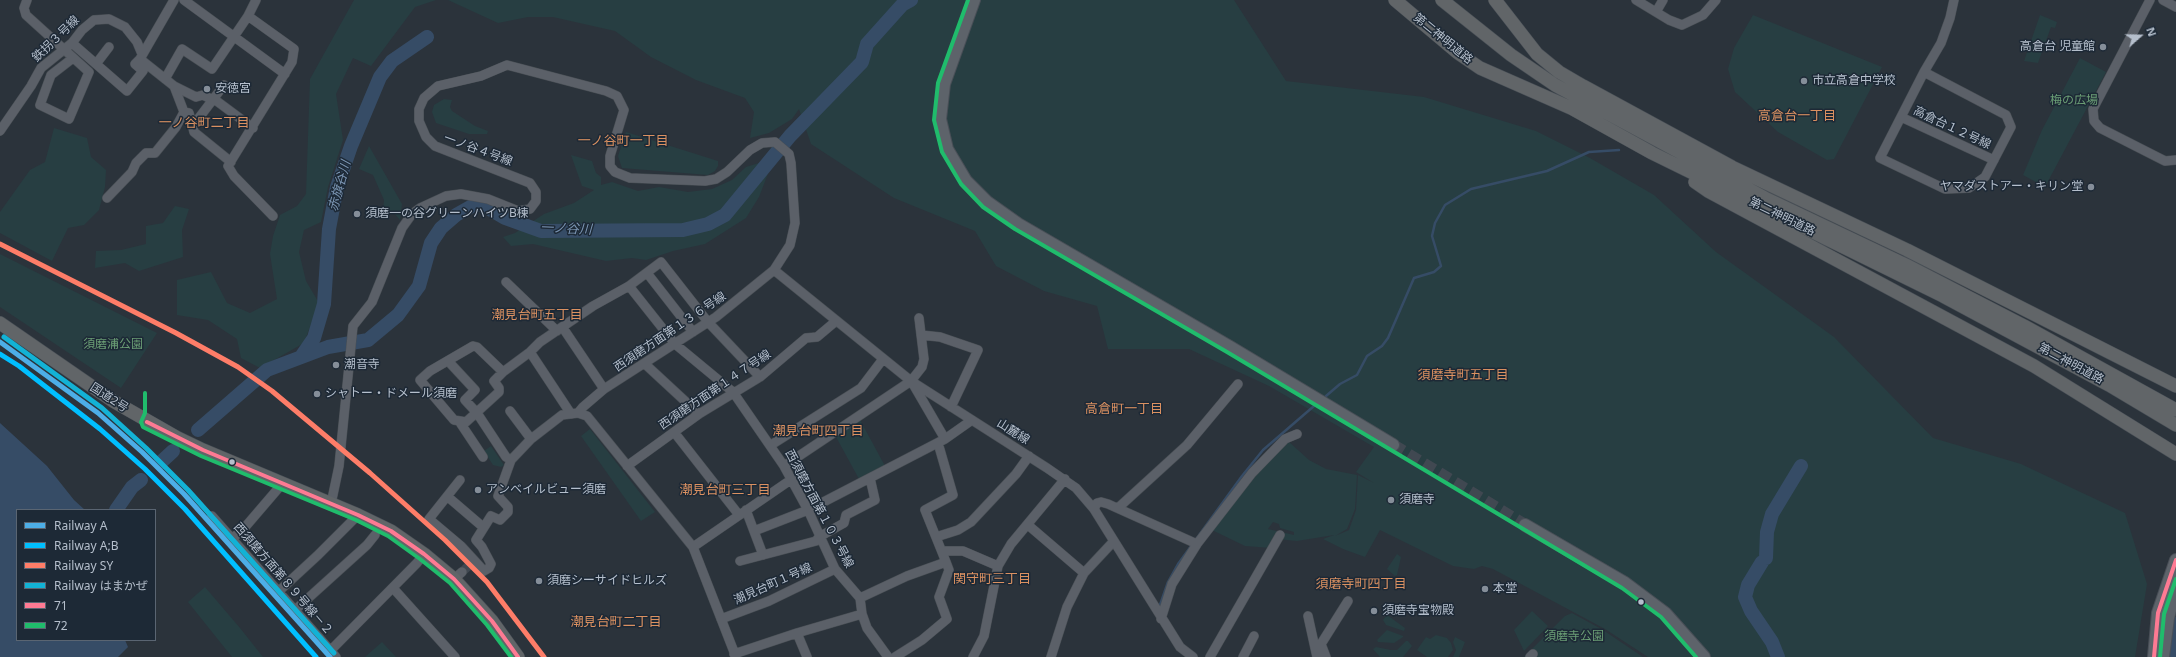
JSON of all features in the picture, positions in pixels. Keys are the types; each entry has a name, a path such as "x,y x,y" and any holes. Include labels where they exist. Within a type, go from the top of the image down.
{"highway":[{"name":"第二神明道路","path":"1395,0 1469,61 1493,74 1577,97 1652,153 2024,326 2176,410"},
{"name":"第二神明道路","path":"1442,0 1511,54 1555,85 1577,97 1661,136 1765,198 2116,388 2176,425"},
{"path":"1495,0 1537,54 1559,72 1577,97"},
{"path":"1661,136 1907,250 2176,386"},
{"path":"1652,153 1708,191 2034,366 2176,454"},
{"name":"国道2号","path":"0,323 106,396 147,422 203,450 358,515 391,531 458,576 518,657"}],"main road":[{"path":"974,0 944,84 940,119 947,149 966,181 987,202 1018,224 1230,347 1393,445"},
{"path":"1525,525 1625,583 1665,613 1704,657"},
{"path":"2154,657 2158,613 2176,560"},
{"path":"2163,657 2168,618 2176,588"}],"street":[{"path":"27,0 24,8 26,15 89,72 70,119 40,105 51,75 73,58"},
{"path":"72,43 127,91 143,71 135,64 141,57 174,0"},
{"path":"184,0 285,74"},
{"path":"165,79 182,49 212,69 248,16 256,0"},
{"path":"1636,0 1682,25 1703,15 1716,0"},
{"path":"1656,12 1663,0"},
{"path":"1924,72 2006,115 2011,127 1985,177 1978,184 1970,188 1945,189 1880,158 1924,72 1941,43 1950,18 1954,0"},
{"path":"2150,0 2092,110 2094,121 2100,128 2166,161 2176,160"},
{"path":"2163,0 2176,7"},
{"path":"248,16 294,48 292,62 253,128 228,166 234,176 273,216"},
{"name":"鉄拐３号線","path":"0,131 31,86 41,68 72,43 82,30 94,20 109,19 125,27 137,42 141,57"},
{"path":"96,64 109,47"},
{"path":"141,57 174,86 196,97 203,96 216,101 253,128"},
{"name":"一ノ谷４号線","path":"331,504 339,466 353,327 372,302 402,228 412,214 420,208 446,196 461,194 488,199 518,211 530,209 536,201 536,192 530,183 441,149 435,146 426,137 419,121 419,109 424,98 438,86 480,76 507,65 598,89 617,96 624,110 610,156 610,166 615,172 630,178 705,181 716,179 727,172 750,150 762,143 775,142"},
{"path":"192,127 216,101 224,85"},
{"path":"174,86 194,132 203,141 231,162"},
{"path":"107,198 132,172 136,163 146,153 155,153 176,127 196,97"},
{"name":"高倉台１２号線","path":"1901,117 1994,160"},
{"name":"西須磨方面第１３６号線","path":"483,527 491,516 500,520 508,512 508,507 498,496 511,460 531,439 562,415 575,413 604,389 708,322 774,270 790,245 794,223 789,154 775,142"},
{"path":"503,372 477,347 473,346 449,362 430,371 420,380 454,420 466,422 477,414 499,392 499,388 494,381 503,372 530,352 540,342 560,330 593,306 629,286 661,262 708,322 760,377"},
{"name":"山麓線","path":"774,270 911,381 1065,479 1076,488 1094,509 1113,542 1180,647 1193,657"},
{"path":"647,273 693,332"},
{"path":"506,282 560,330 604,389"},
{"name":"西須磨方面第１０３号線","path":"629,286 675,344 733,392 771,445 792,479 835,569 860,598"},
{"path":"784,466 911,381 922,367 924,359 919,318"},
{"name":"西須磨方面第１４７号線","path":"627,466 699,414 760,377 806,338 817,337 836,321"},
{"path":"921,335 940,337 978,350 951,407"},
{"path":"530,352 575,413 587,416 693,547 735,656 797,632 862,614"},
{"path":"771,445 861,388 883,358"},
{"path":"449,362 474,390 465,400 477,414 506,457 511,460"},
{"path":"645,364 699,414"},
{"path":"895,657 922,640 947,619 940,597 949,570 926,510 953,495 942,441 911,381"},
{"path":"1118,508 1187,445 1238,384"},
{"path":"510,411 531,439"},
{"path":"754,531 808,510 942,441 972,420"},
{"path":"460,421 483,457"},
{"path":"674,432 743,512 754,531 763,555"},
{"path":"1161,619 1172,584 1194,543 1252,473 1285,439 1297,434"},
{"path":"936,537 958,530 971,522 1016,474 1029,456"},
{"path":"740,561 816,541 819,537 844,524 846,515 874,500 870,478"},
{"path":"693,547 792,479"},
{"path":"973,657 984,636 998,566 1011,544 1065,479"},
{"path":"448,497 483,527 476,540 482,547 491,564 489,568 484,571 461,546 430,518 460,480"},
{"path":"232,539 246,526 282,484"},
{"path":"1094,509 1097,503 1101,502 1118,508 1194,543"},
{"path":"278,592 358,515"},
{"name":"西須磨方面第８９号線－２","path":"212,516 333,654"},
{"path":"1028,525 1084,573"},
{"path":"294,611 375,535"},
{"path":"1210,657 1280,535"},
{"path":"1052,657 1067,607 1084,573 1113,542"},
{"path":"942,551 963,551 998,566"},
{"path":"333,654 424,554"},
{"path":"888,657 867,628 862,614 860,598 907,576 946,562"},
{"name":"潮見台町１号線","path":"721,619 769,601 835,569"},
{"path":"393,588 455,657"},
{"path":"1326,657 1321,644 1348,600"},
{"path":"1308,616 1317,657"},
{"path":"797,632 807,657"},
{"path":"1243,657 1254,636"}],"green space":[{"path":"354,0 436,0 415,7 371,66 353,58 336,94 343,140 328,187 321,222 304,230 299,252 306,281 319,303 304,343 260,368 241,358 237,339 208,320 177,315 177,280 211,272 227,303 250,313 277,299 270,254 273,236 280,215 297,206 306,194 310,79"},
{"path":"448,0 1234,0 1286,81 1424,97 1536,131 1590,158 1654,195 1716,252 1834,337 1933,438 2021,464 2125,513 2147,584 2135,657 1648,657 1605,629 1493,569 1482,566 1474,569 1453,566 1380,530 1365,557 1343,549 1323,539 1334,535 1297,541 1277,539 1271,548 1245,546 1212,530 1262,468 1288,441 1309,460 1326,469 1357,475 1355,509 1347,529 1335,536 1349,530 1356,510 1358,475 1374,483 1356,472 1374,447 1269,386 1189,349 1108,349 1097,306 1044,291 996,266 975,231 894,198 811,144 799,109 792,119 769,133 750,138 754,112 745,98 696,80 651,57 615,31 553,17 528,17 498,23","holes":["1273,522 1279,524 1280,528 1294,532 1294,535 1268,529"]},
{"name":"市立高倉中学校","path":"1753,15 1882,67 1834,159 1827,160 1778,132 1735,92 1728,69 1734,48"},
{"path":"2040,15 2057,22 2055,28 2051,27 2038,63 2024,61"},
{"name":"梅の広場","path":"2080,58 2106,72 2045,187 2023,175 2042,130"},
{"path":"444,99 452,100 450,107 452,111 475,126 488,131 487,134 469,134 436,123 432,112 434,105"},
{"path":"54,128 87,138 91,157 106,170 105,187 99,210 84,225 68,228 52,261 0,233 0,212 30,170 45,162"},
{"path":"626,132 718,161 718,166 715,171 708,175 622,168 618,156"},
{"path":"369,146 402,204 400,220 394,213 383,212 384,200 373,175 359,169"},
{"path":"571,155 592,161 596,173 601,177 601,185 612,182 638,191 659,187 688,192 712,189 732,180 746,167 762,162 769,171 759,197 746,218 705,244 673,251 646,260 632,258 606,261 533,244 511,246 503,237 515,233 544,214 574,203 594,190 582,186"},
{"path":"175,206 189,209 182,230 183,257 139,271 125,263 95,268 96,251 121,250 146,244 146,226 163,223"},
{"name":"須磨浦公園","path":"0,254 157,333 121,388 0,307"},
{"path":"859,418 885,466 859,479 835,435"},
{"path":"590,429 655,512 641,521 581,436"},
{"path":"491,446 504,465 501,467 493,465 484,451"},
{"path":"1397,554 1401,557 1397,575 1395,576 1387,569"},
{"path":"205,587 263,657 232,657 188,602"},
{"path":"1532,611 1548,626 1524,651 1514,630"},
{"name":"須磨寺公園","path":"1572,613 1603,630 1643,657 1524,657 1565,616"},
{"path":"1387,615 1405,628 1404,631 1386,625 1383,620"},
{"path":"1387,630 1403,637 1394,643 1378,642 1377,640"},
{"path":"1436,635 1447,638 1451,643 1453,650 1448,657 1427,657 1417,650 1426,637 1430,639"},
{"path":"1455,637 1465,642 1459,657 1453,657 1456,650 1453,642"},
{"path":"1406,641 1408,641 1412,646 1403,657 1380,657 1373,649 1376,647 1397,650"},
{"path":"382,642 396,657 365,657"}],"water":[{"path":"0,423 47,466 74,500 84,509 16,509 16,641 125,641 128,647 118,657 0,657"}],"waterway":[{"name":"一ノ谷川","path":"198,430 267,370 328,347 368,340 398,315 419,286 431,243 441,228 456,215 472,206 481,204 505,218 541,231 683,230 708,224 725,215 790,136 862,62 867,44 902,5 911,0"},
{"name":"赤旗谷川","path":"301,357 314,338 324,304 329,229 337,187 351,146 380,77 392,61 427,37"},
{"path":"1326,396 1340,384 1357,375 1367,356 1382,346 1388,338 1414,278 1434,272 1441,266 1432,236 1435,223 1445,205 1471,189 1547,171 1589,152 1619,150"},
{"path":"1160,605 1168,582 1178,564 1242,476 1263,450 1314,406"},
{"name":"一ノ谷川","path":"160,463 173,451"},
{"path":"1766,558 1767,532 1772,514 1801,466"},
{"name":"一ノ谷川","path":"117,509 132,487 141,480"},
{"path":"1762,562 1748,585 1745,597 1751,611 1772,642 1778,657"},
{"path":"2174,657 2176,624"}],"tunnel":[{"path":"1393,445 1525,525"},
{"path":"462,572 474,561"}],"rail line":[{"name":"SY","path":"0,244 176,333 238,367 272,391 370,473 445,540 487,582 544,657"},
{"name":"はまかぜ","path":"4,337 102,408 146,448 188,490 334,653"},
{"name":"A","path":"0,342 98,413 142,452 184,494 330,657"},
{"name":"A;B","path":"0,354 19,366 100,429 145,469 185,509 316,657"}],"transit line":[{"name":"72","path":"968,0 938,83 934,120 942,152 961,184 983,207 1015,229 1227,352 1622,588 1661,617 1696,657"},
{"name":"72","path":"145,393 145,413 141,422 143,427 201,456 356,520 388,536 450,583 487,625 511,657"},
{"name":"71","path":"147,422 203,450 358,515 391,531 424,554 454,579 492,621 518,657"},
{"name":"71","path":"2154,657 2158,613 2176,560"},
{"name":"72","path":"2160,657 2164,614 2176,579"}],"place":[{"name":"高倉台 児童館","path":"2103,47"},
{"name":"市立高倉中学校","path":"1804,81"},
{"name":"安徳宮","path":"207,89"},
{"name":"ヤマダストアー・キリン堂","path":"2091,187"},
{"name":"須磨一の谷グリーンハイツB棟","path":"357,214"},
{"name":"潮音寺","path":"336,365"},
{"name":"シャトー・ドメール須磨","path":"317,394"},
{"name":"アンベイルビュー須磨","path":"478,490"},
{"name":"須磨寺","path":"1391,500"},
{"name":"須磨シーサイドヒルズ","path":"539,581"},
{"name":"本堂","path":"1485,589"},
{"name":"須磨寺宝物殿","path":"1374,611"}],"district":[{"name":"高倉台一丁目","path":"1797,116"},
{"name":"一ノ谷町二丁目","path":"204,123"},
{"name":"一ノ谷町一丁目","path":"623,141"},
{"name":"潮見台町五丁目","path":"537,315"},
{"name":"須磨寺町五丁目","path":"1463,375"},
{"name":"高倉町一丁目","path":"1124,409"},
{"name":"潮見台町四丁目","path":"818,431"},
{"name":"潮見台町三丁目","path":"725,490"},
{"name":"関守町三丁目","path":"992,579"},
{"name":"須磨寺町四丁目","path":"1361,584"},
{"name":"潮見台町二丁目","path":"616,622"}]}
